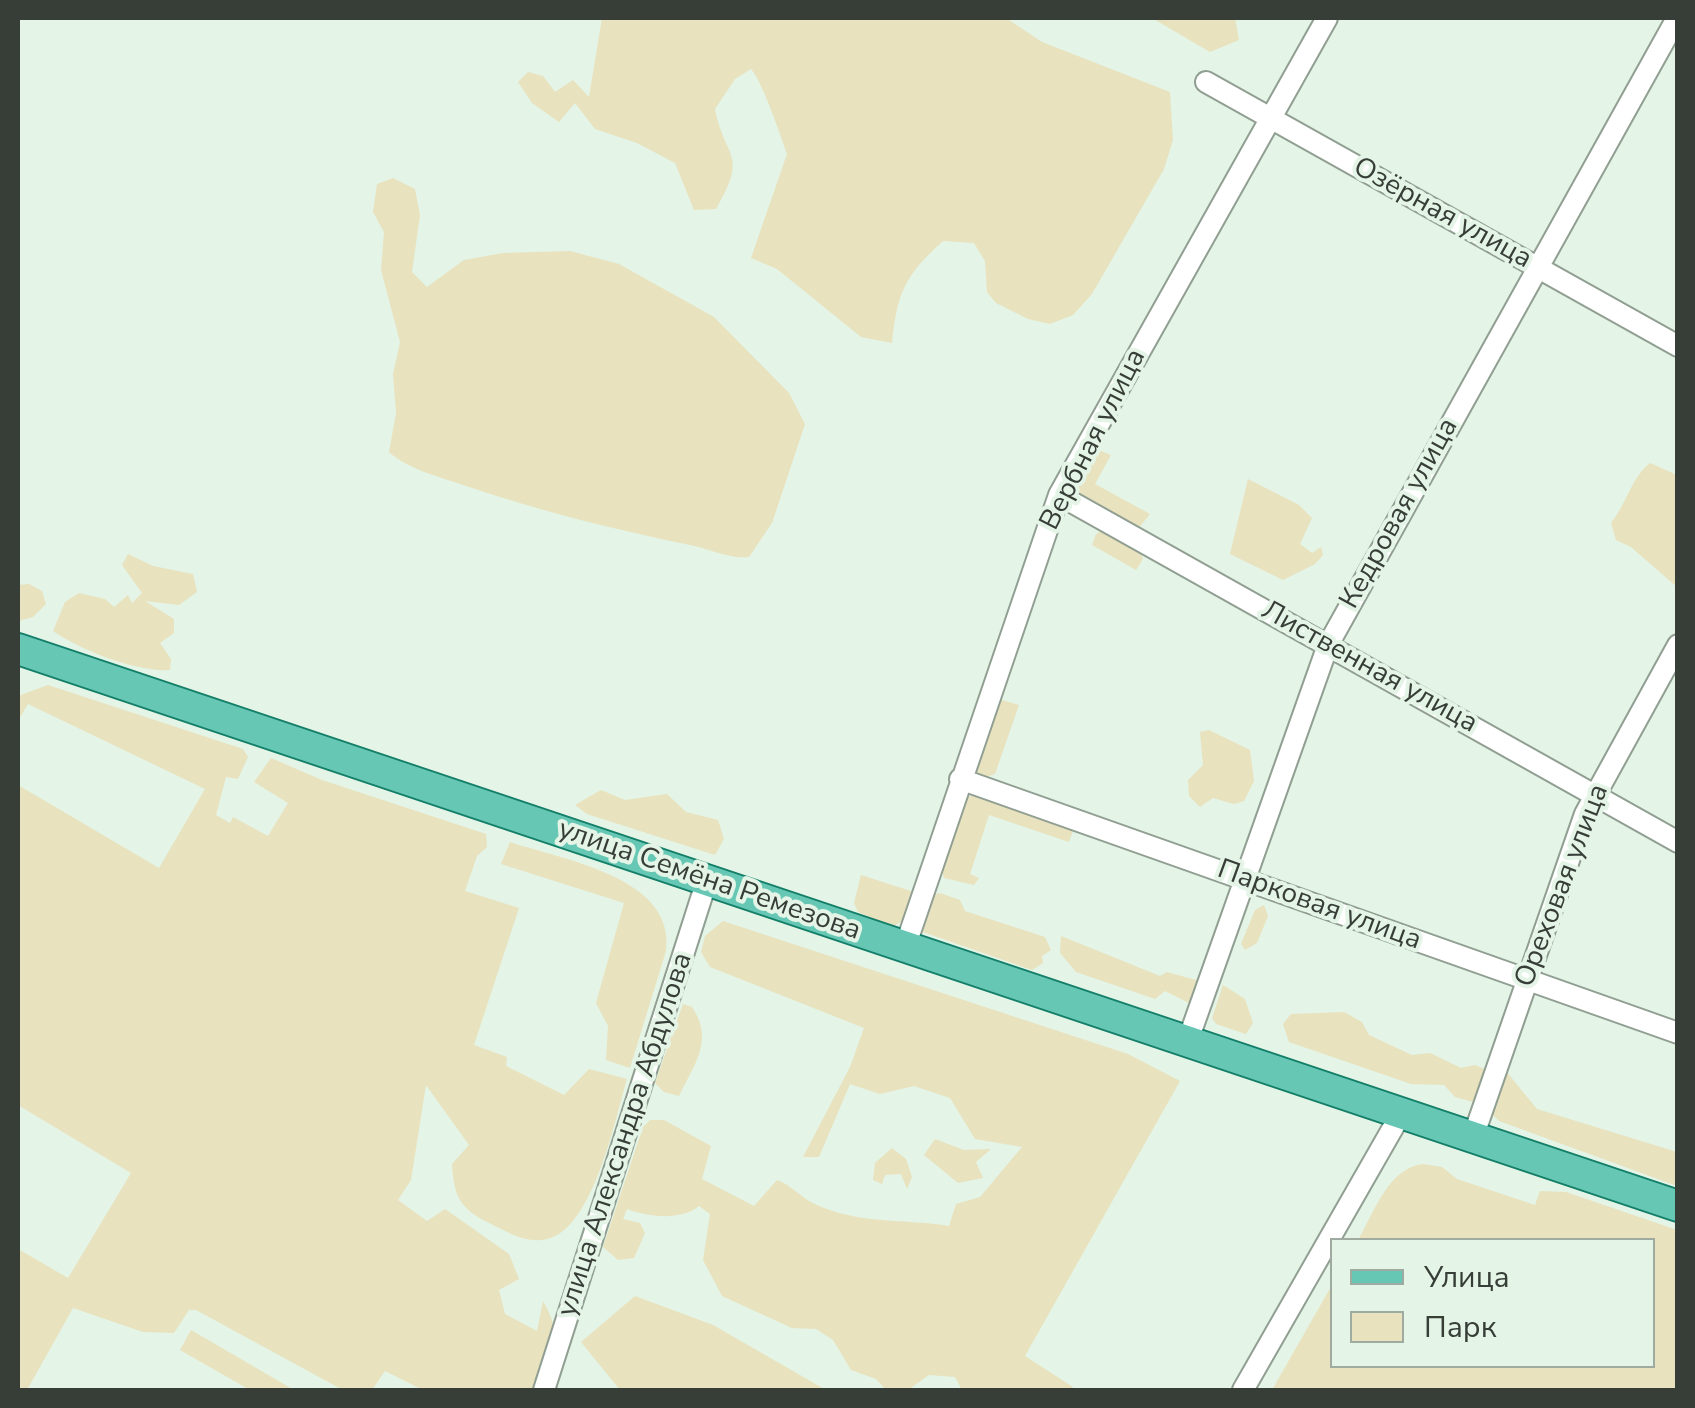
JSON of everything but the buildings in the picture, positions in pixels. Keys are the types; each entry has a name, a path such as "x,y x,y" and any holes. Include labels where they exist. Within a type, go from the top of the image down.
{"main road":[{"name":"улица Семёна Ремезова","path":"18,649 1678,1206"}],"street":[{"name":"Вербная улица","path":"905,948 1059,495 1327,18"},
{"name":"Кедровая улица","path":"1188,1040 1328,645 1677,18"},
{"name":"Озёрная улица","path":"1206,82 1678,346"},
{"name":"Лиственная улица","path":"1059,495 1678,842"},
{"name":"Ореховая улица","path":"1473,1137 1594,794 1678,645"},
{"name":"Парковая улица","path":"960,779 1678,1033"},
{"name":"улица Александра Абдулова","path":"544,1390 708,880"},
{"path":"1243,1390 1402,1112"}],"green space":[{"path":"602,18 1006,18 1042,42 1170,92 1173,140 1164,169 1092,294 1073,315 1050,324 1028,319 996,303 987,292 985,261 974,243 943,241 905,286 892,343 861,337 777,269 751,258 787,154 751,69 735,79 715,109 733,166 716,209 694,210 675,163 637,143 595,129 575,103 559,122 532,103 518,82 528,72 543,76 555,92 573,80 589,97"},
{"path":"1152,18 1235,18 1239,40 1210,52"},
{"path":"393,178 415,189 420,215 412,272 427,287 464,260 503,253 570,251 619,264 714,317 789,393 805,424 772,523 749,557 726,555 521,504 426,472 389,452 396,413 393,374 400,342 381,270 384,232 373,212 377,184"},
{"path":"1096,449 1111,455 1095,484 1150,514 1138,529 1077,493 1075,482"},
{"path":"1650,463 1677,475 1677,587 1631,547 1616,540 1611,523"},
{"path":"1248,479 1299,505 1312,518 1300,544 1312,553 1321,547 1323,555 1315,564 1283,580 1230,554"},
{"path":"1104,530 1140,551 1143,559 1136,570 1092,545 1096,534"},
{"path":"128,554 153,566 193,574 197,592 179,605 145,601 174,619 174,633 160,643 171,659 170,670 109,658 53,631 65,602 79,593 105,599 114,607 128,595 132,603 142,593 122,565"},
{"path":"29,584 42,591 46,604 33,617 18,621 18,585"},
{"path":"48,685 243,749 248,757 238,779 226,777 216,815 230,823 233,817 268,836 288,803 254,782 271,758 322,780 486,834 487,847 477,856 465,891 519,908 474,1045 507,1057 506,1066 564,1095 589,1069 627,1079 609,1145 589,1195 563,1231 539,1240 517,1236 489,1223 460,1200 452,1164 469,1145 426,1085 411,1180 398,1200 427,1221 445,1209 509,1254 519,1279 499,1290 505,1314 537,1331 543,1301 551,1318 554,1341 536,1377 534,1390 423,1390 385,1371 372,1390 343,1390 196,1310 189,1310 174,1333 143,1332 73,1308 27,1390 18,1390 18,1249 68,1278 131,1173 18,1105 18,785 159,868 205,789 28,704 18,721 18,696"},
{"path":"998,701 1019,705 995,774 983,778 972,770"},
{"path":"1209,730 1250,750 1254,781 1244,801 1234,804 1213,798 1200,807 1189,796 1188,780 1203,765 1200,732"},
{"path":"601,790 625,800 667,794 686,812 718,820 724,839 715,855 587,814 575,805"},
{"path":"976,794 1074,828 1069,842 989,815 970,874 979,878 974,885 944,878 941,868 966,798"},
{"path":"510,842 612,876 653,905 664,926 666,951 630,1068 606,1060 608,1026 596,1003 624,903 501,864"},
{"path":"861,875 914,892 904,920 892,927 858,912 854,903"},
{"path":"940,893 960,900 965,911 1045,937 1051,950 1042,956 1043,963 1032,970 923,932 933,895"},
{"path":"1264,905 1268,916 1257,943 1245,950 1241,944 1255,910"},
{"path":"723,921 1128,1054 1180,1081 1025,1356 1073,1387 1071,1390 962,1390 955,1377 929,1375 908,1390 886,1390 876,1379 851,1370 833,1340 816,1329 792,1328 722,1296 703,1260 710,1214 699,1206 683,1214 664,1216 627,1209 623,1219 640,1223 645,1233 634,1258 618,1260 603,1247 643,1127 650,1120 664,1120 711,1146 702,1179 754,1206 777,1180 833,1211 949,1226 956,1204 980,1197 1022,1147 975,1139 950,1098 914,1086 880,1094 850,1084 819,1157 803,1157 850,1067 864,1028 710,967 701,952 705,936"},
{"path":"1061,936 1160,976 1167,972 1203,982 1193,1011 1189,1003 1165,991 1155,999 1076,972 1060,953"},
{"path":"1223,985 1245,999 1253,1023 1246,1034 1216,1024 1212,1018"},
{"path":"683,1004 692,1007 699,1019 702,1042 679,1096 664,1092 655,1083"},
{"path":"1344,1012 1362,1022 1369,1035 1412,1055 1430,1053 1461,1068 1475,1065 1487,1070 1477,1103 1455,1097 1444,1085 1411,1084 1289,1042 1283,1024 1291,1014"},
{"path":"1505,1070 1537,1109 1677,1152 1677,1186 1499,1121 1492,1114"},
{"path":"935,1139 964,1150 991,1149 976,1162 983,1178 958,1183 924,1155"},
{"path":"892,1148 906,1159 912,1177 907,1189 901,1174 885,1175 882,1184 873,1180 875,1163"},
{"path":"1411,1167 1442,1167 1457,1179 1535,1205 1540,1191 1566,1192 1677,1230 1677,1390 1272,1390 1330,1288 1330,1368 1655,1368 1655,1238 1359,1238 1391,1183"},
{"path":"635,1296 713,1325 826,1390 620,1390 581,1342"},
{"path":"191,1330 294,1390 250,1390 180,1350"}]}
